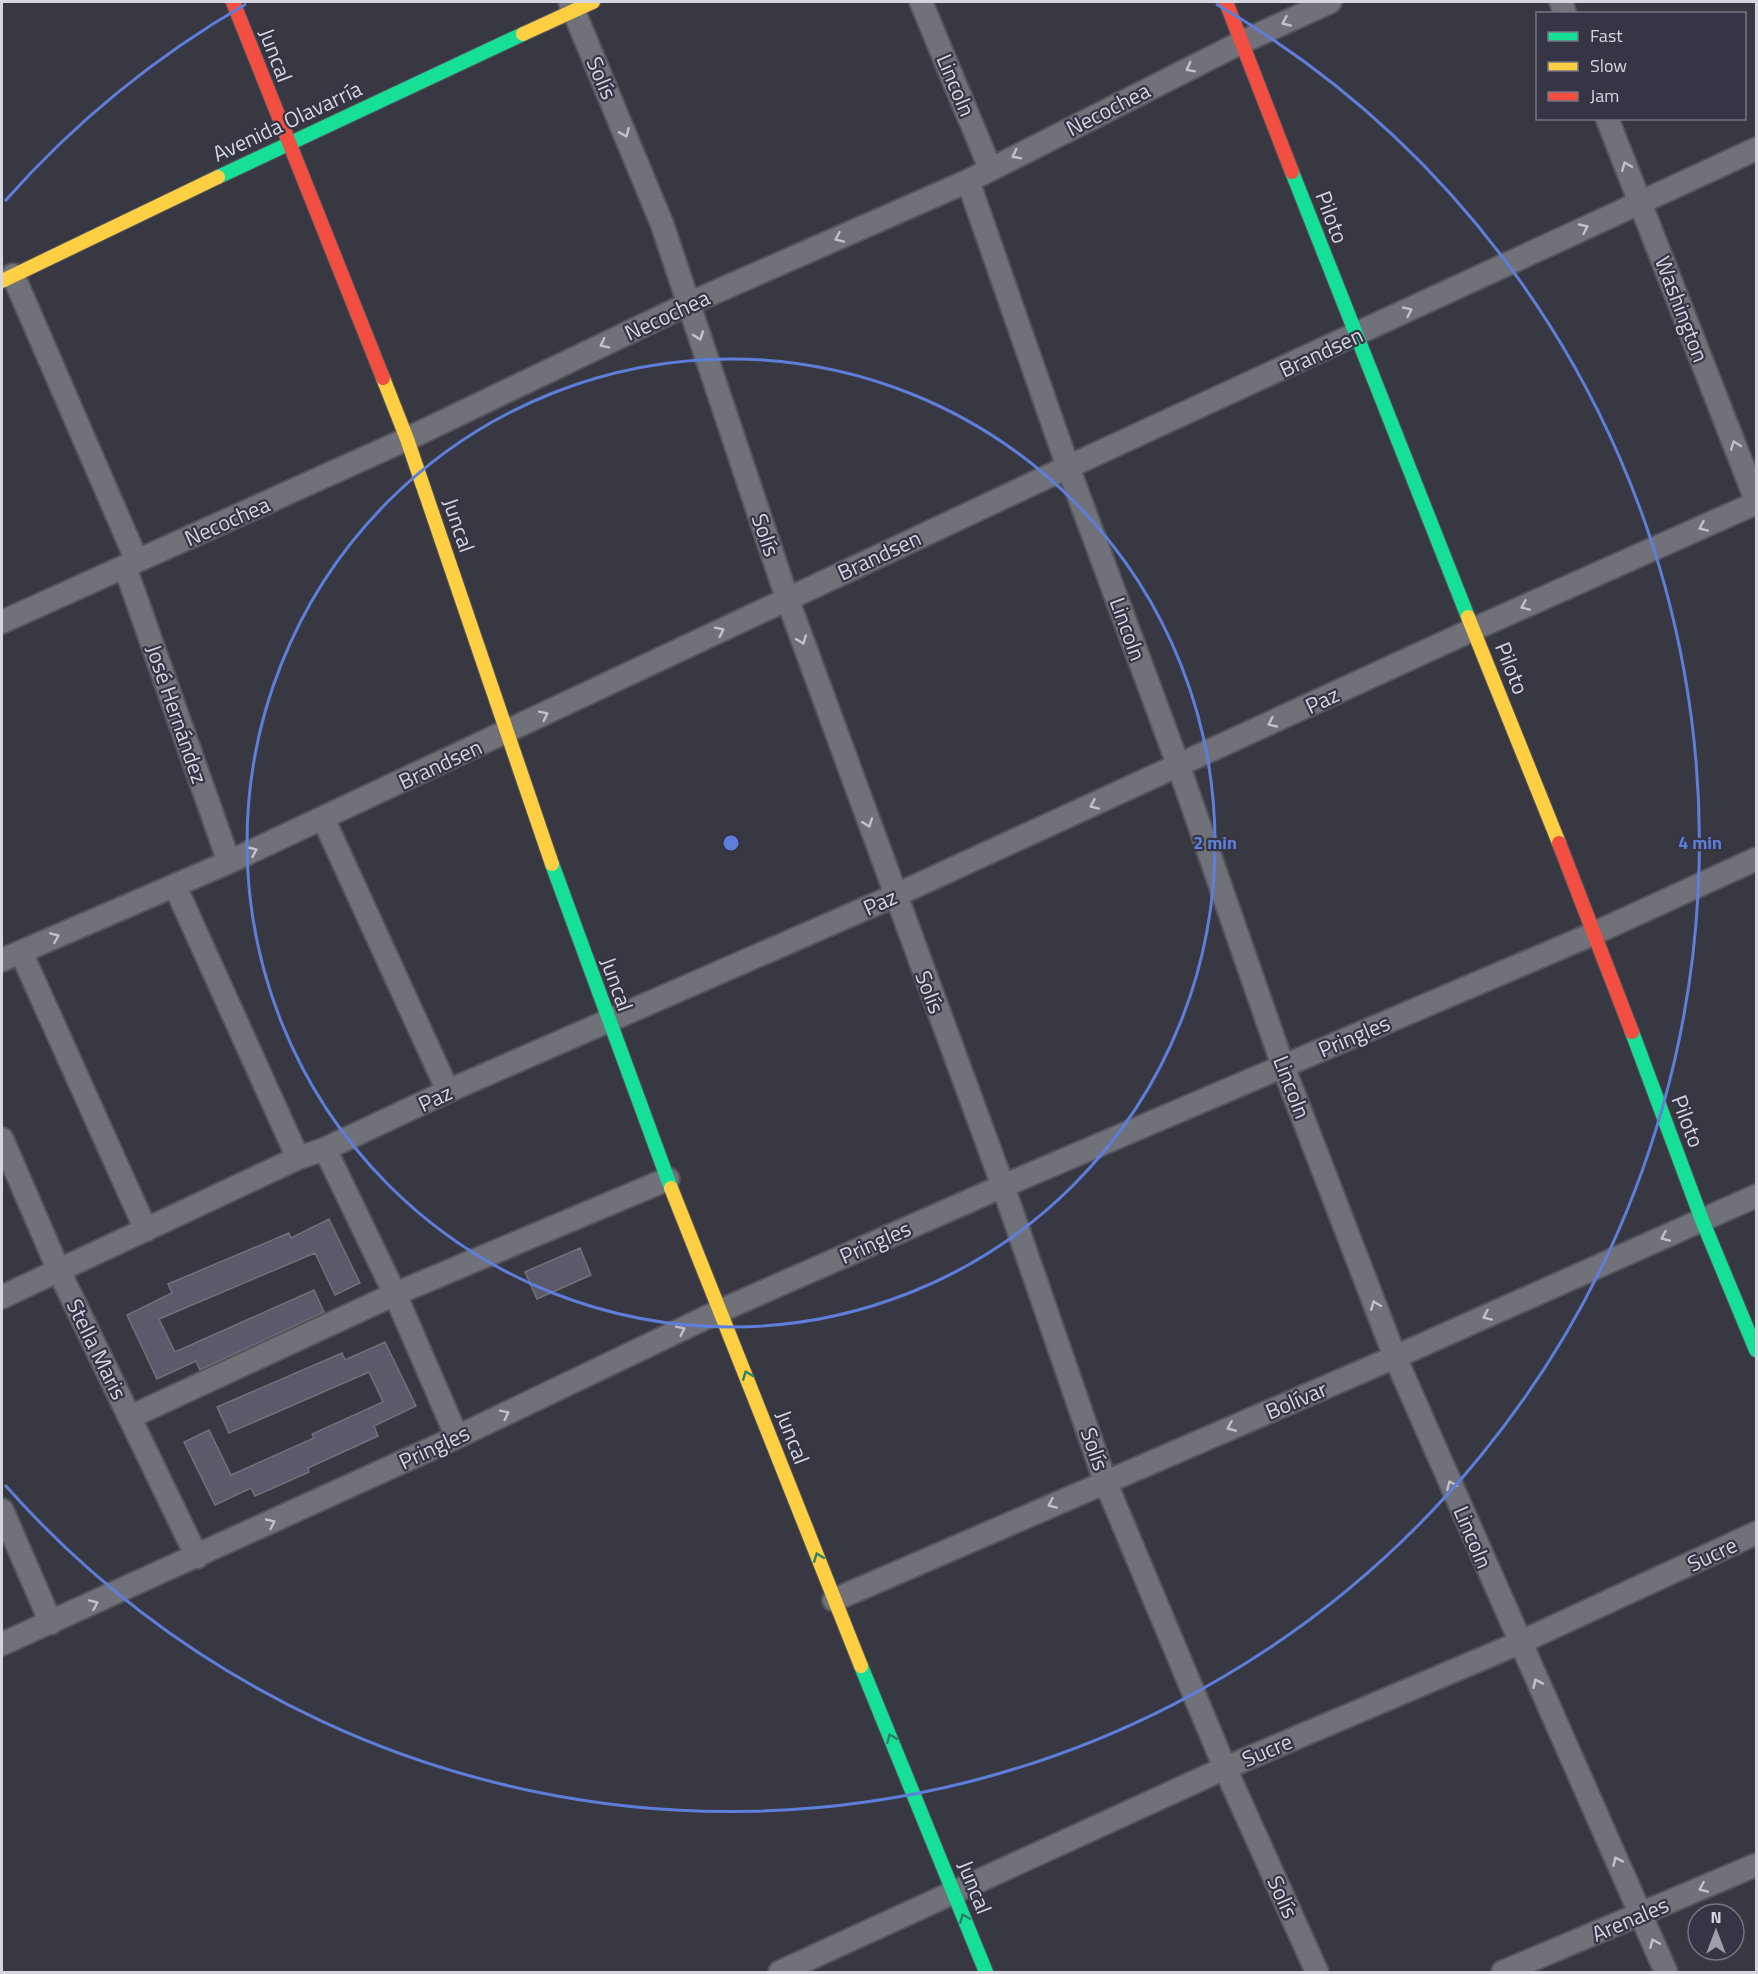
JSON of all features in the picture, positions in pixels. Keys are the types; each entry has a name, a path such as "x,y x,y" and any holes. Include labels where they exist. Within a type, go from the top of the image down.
{"street":[{"name":"Juncal","path":"233,2 407,439 506,734 608,1021 668,1179 722,1310 834,1600 986,1972"},
{"name":"Lincoln","path":"921,2 990,168"},
{"name":"Piloto","path":"1226,2 1355,336 1595,933 1702,1220 1756,1350"},
{"name":"Necochea","path":"2,622 407,439 688,304 968,181 1242,42 1330,2"},
{"name":"Avenida Olavarría","path":"7,278 579,4"},
{"name":"Solís","path":"579,4 662,224 787,598 894,896 1003,1186 1105,1480 1225,1768 1317,1972"},
{"name":"Washington","path":"1608,120 1756,502"},
{"name":"Brandsen","path":"11,956 229,862 506,734 787,598 1756,149"},
{"name":"Lincoln","path":"968,181 1068,467 1179,766 1283,1066 1395,1357 1519,1643 1666,1972"},
{"name":"José Hernández","path":"7,278 131,564 229,862"},
{"name":"Paz","path":"2,1297 298,1158 325,1149 448,1091 894,896 1756,502"},
{"path":"323,818 448,1091"},
{"name":"Pringles","path":"2,1644 457,1437 722,1310 1003,1186 1595,933 1756,859"},
{"path":"175,886 298,1158"},
{"path":"11,956 146,1230"},
{"name":"Stella Maris","path":"2,1139 59,1271 197,1557"},
{"path":"325,1149 395,1294 457,1437"},
{"path":"130,1417 395,1294 668,1179"},
{"name":"Bolívar","path":"834,1600 1105,1480 1395,1357 1756,1196"},
{"path":"2,1510 51,1623"},
{"name":"Sucre","path":"780,1972 1225,1768 1519,1643 1756,1533"},
{"name":"Arenales","path":"1503,1972 1756,1865"}],"building":[{"path":"329,1219 360,1283 335,1295 315,1253 159,1319 175,1352 314,1290 324,1312 200,1370 196,1361 157,1379 127,1315 172,1293 168,1284 289,1233 291,1238"},
{"path":"580,1248 591,1275 537,1299 525,1272"},
{"path":"385,1342 416,1406 374,1426 378,1436 308,1468 309,1472 255,1496 251,1488 215,1505 184,1442 209,1430 231,1475 314,1438 312,1434 383,1402 369,1372 229,1433 217,1407 342,1353 345,1360"}],"traffic: fast":[{"path":"218,177 523,34"},
{"path":"1292,172 1468,617"},
{"path":"552,864 671,1188"},
{"path":"1632,1032 1702,1220 1756,1350"},
{"path":"861,1666 986,1972"}],"traffic: slow":[{"path":"523,34 593,2"},
{"path":"2,281 218,177"},
{"path":"383,378 407,439 552,864"},
{"path":"1468,617 1559,843"},
{"path":"671,1188 861,1666"}],"traffic: jam":[{"path":"233,2 383,378"},
{"path":"1226,2 1292,172"},
{"path":"1559,843 1632,1032"}]}
